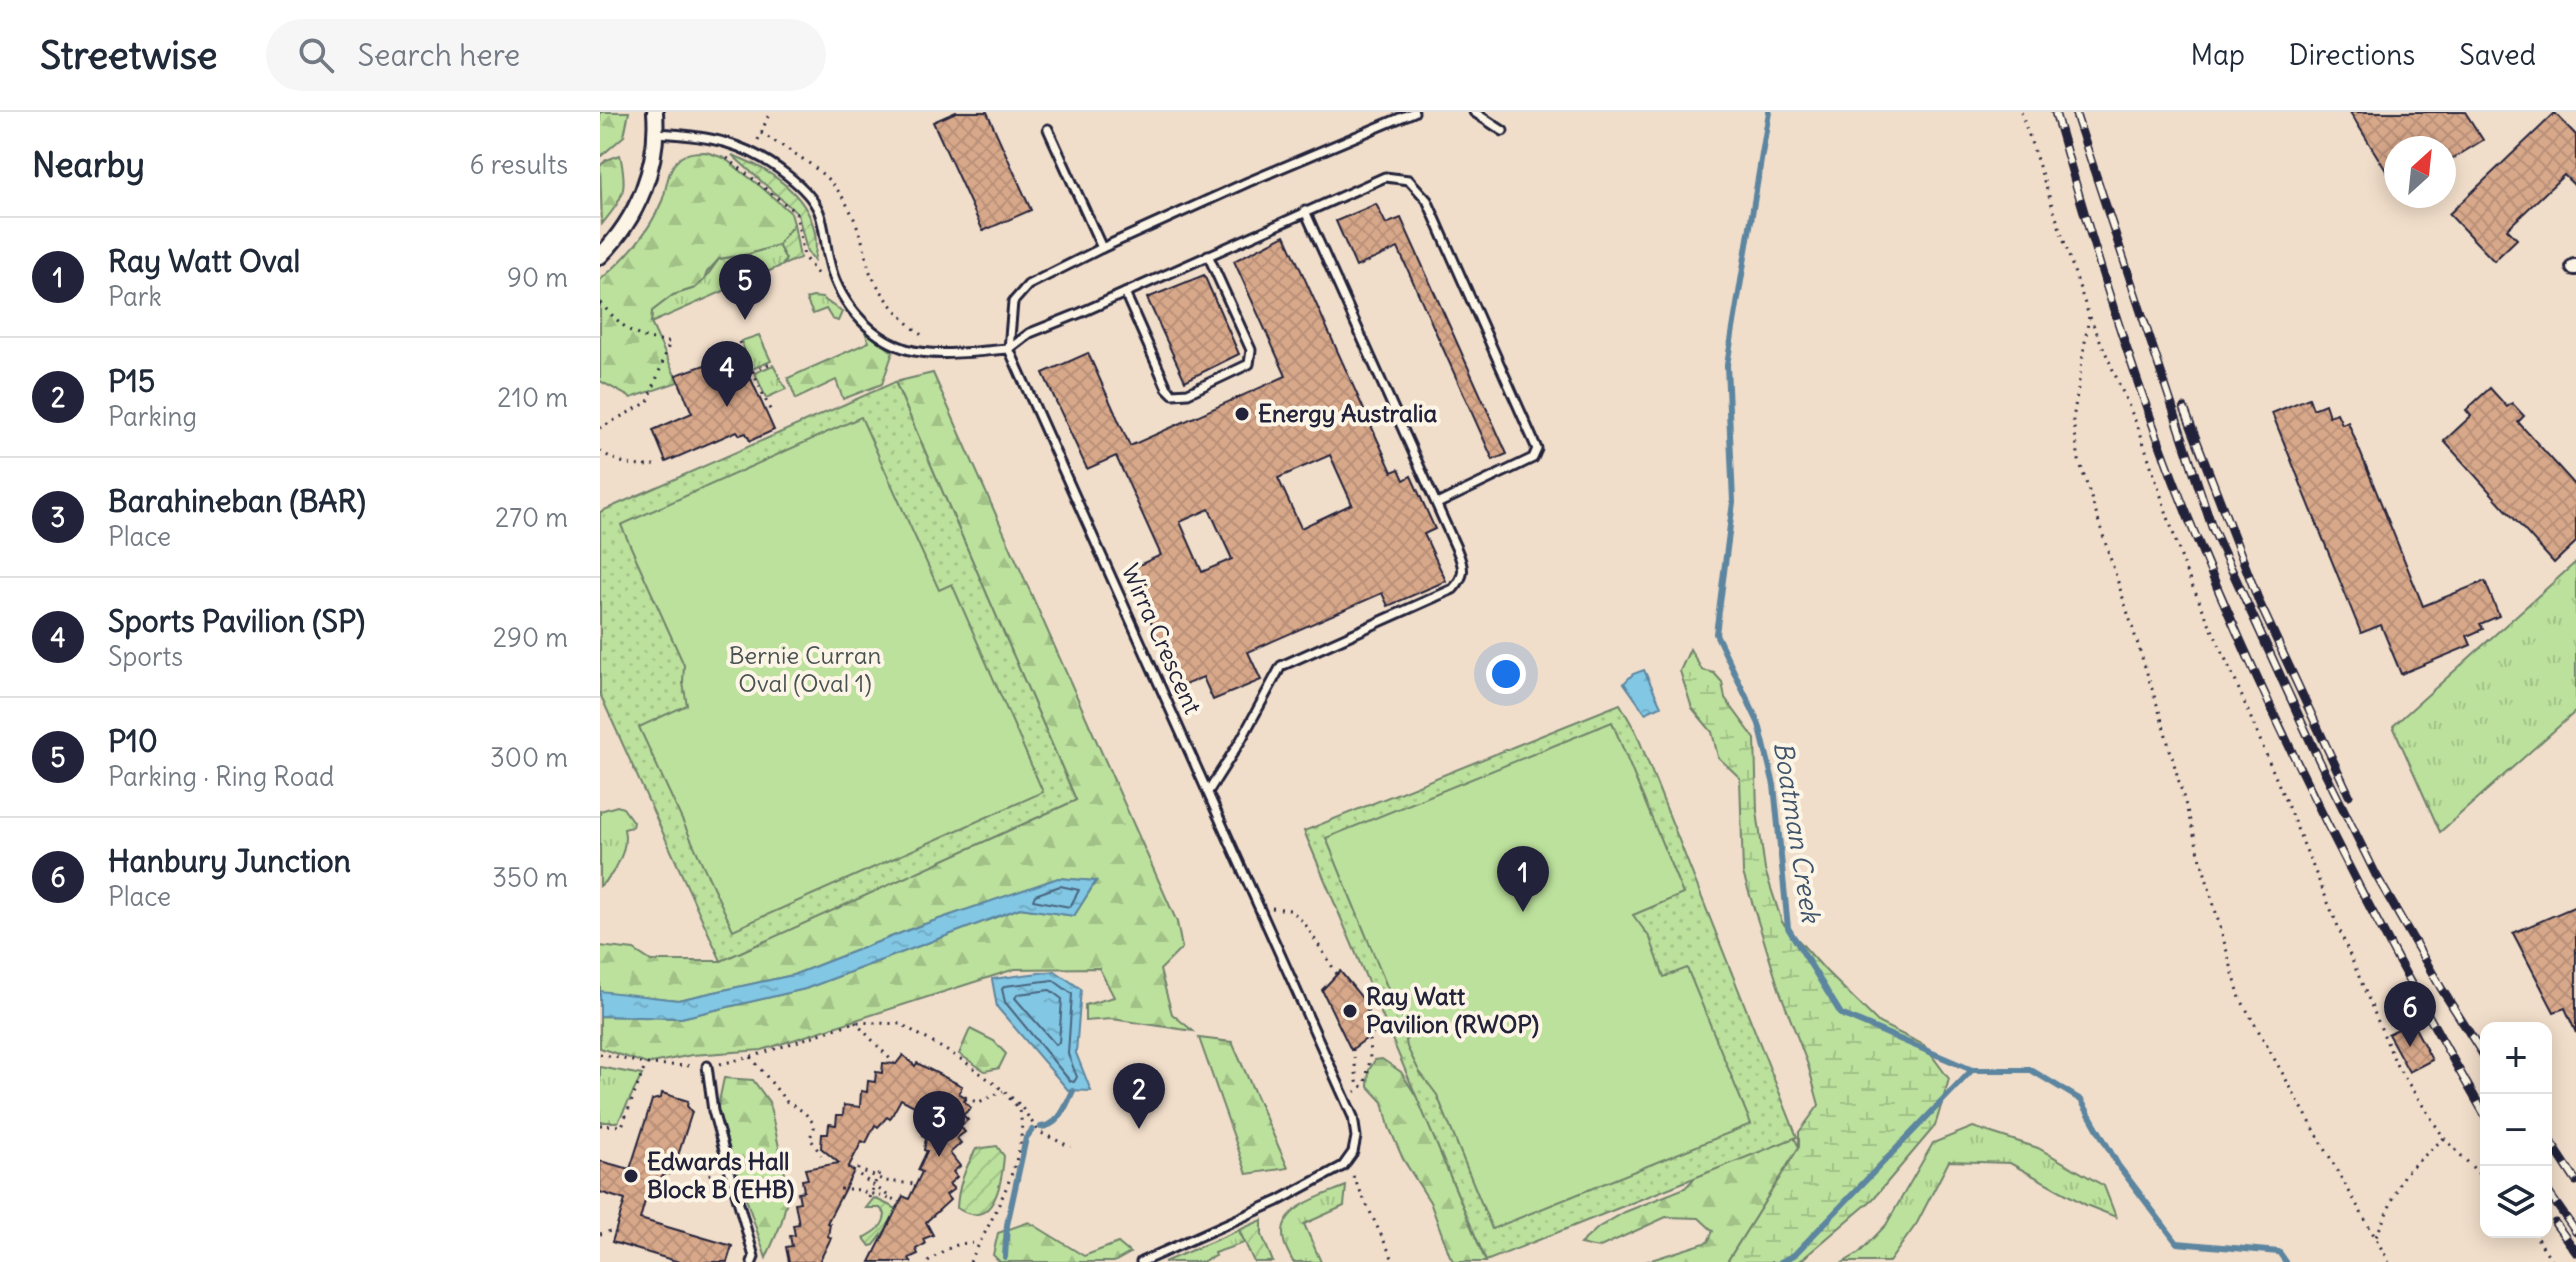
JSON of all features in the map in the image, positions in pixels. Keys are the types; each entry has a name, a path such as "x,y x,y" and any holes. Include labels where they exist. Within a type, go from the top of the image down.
{"street":[{"path":"600,256 621,235 639,203 657,133 655,112"}],"lane":[{"path":"1009,349 1013,302 1028,285 1248,182 1414,112"},
{"path":"1474,112 1503,131"},
{"path":"1048,129 1102,248"},
{"path":"657,133 731,142 753,151 799,185 819,213 829,263 844,300 870,328 906,349 918,351 1009,349 1030,333 1385,177 1409,180 1427,200 1537,449 1533,458 1437,504"},
{"path":"1208,792 1241,740 1281,666 1453,589 1462,579 1464,567 1305,211"},
{"path":"1125,293 1167,388 1173,394 1188,393 1249,364 1251,358 1251,350 1208,255"},
{"name":"Wirra Crescent","path":"1009,349 1353,1117 1356,1137 1353,1152 1346,1162"},
{"path":"707,1066 713,1111 752,1249 752,1262"},
{"path":"1141,1262 1278,1201 1330,1175 1346,1162"}],"path":[{"path":"753,151 770,112"},
{"path":"2021,112 2089,316 2140,432 2186,572 2397,1066 2444,1138 2480,1175"},
{"path":"761,133 804,160 838,191 851,211 869,269 880,289 913,328 931,343"},
{"path":"724,156 796,213 804,257 818,275"},
{"path":"600,303 625,327 648,341 670,342 648,402 600,428"},
{"path":"2089,316 2073,420 2079,460 2160,714 2240,998 2389,1262"},
{"path":"739,342 772,414"},
{"path":"745,375 772,363"},
{"path":"600,451 641,468 660,464"},
{"path":"1260,910 1275,907 1291,910 1305,924 1337,974"},
{"path":"855,1022 894,1063"},
{"path":"600,1054 647,1064 707,1066 751,1057 855,1022 901,1024 964,1061 1020,1105 1039,1132 1071,1147"},
{"path":"1345,1099 1365,1084 1370,1060 1369,1037"},
{"path":"1353,1049 1358,1090"},
{"path":"751,1057 786,1101 804,1112 815,1125 810,1138 821,1155"},
{"path":"600,1125 622,1126 647,1064"},
{"path":"965,1099 979,1102 1004,1091"},
{"path":"970,1262 1011,1177 1021,1139 1019,1111 1004,1091"},
{"path":"2375,1239 2404,1174 2444,1138"},
{"path":"1346,1162 1394,1262"},
{"path":"662,1180 685,1163 701,1167 718,1181"},
{"path":"840,1189 854,1189 892,1202 894,1200 858,1174 857,1169 878,1175 885,1181 916,1184"},
{"path":"870,1195 878,1175"},
{"path":"600,1234 611,1231"},
{"path":"2537,1238 2553,1262"},
{"path":"928,1262 944,1249 969,1242 978,1244"}],"green space":[{"path":"600,112 629,112 624,136 600,157"},
{"path":"706,152 724,158 760,186 791,213 794,224 778,245 719,259 695,288 673,295 652,311 651,323 678,382 631,398 600,381 600,280 643,235 662,201 674,165 687,154"},
{"path":"620,155 624,185 619,200 602,224 600,166"},
{"path":"732,155 781,181 805,208 813,224 816,242 814,261 807,251 798,214"},
{"path":"794,224 800,258 783,265 786,259 778,245"},
{"path":"778,245 786,259 783,265 651,323 652,311 673,295 695,288 719,259"},
{"path":"822,298 842,312 838,321 832,319 826,309 813,314 806,299"},
{"path":"865,332 893,352 882,384 843,399 836,380 796,399 788,378 869,342"},
{"path":"759,335 771,361 752,369 741,341"},
{"path":"773,365 786,389 766,398 755,373"},
{"path":"933,373 1177,922 1182,948 1160,970 1172,1014 1193,1031 1112,1019 1085,1021 1085,1005 1114,997 1099,968 1015,969 762,1050 692,1055 647,1064 600,1048 600,1016 681,1018 805,989 1020,908 1074,916 1096,881 1059,878 919,926 793,975 678,1000 600,992 600,946 634,950 651,961 721,961 1076,800 895,382"},
{"name":"Bernie Curran Oval (Oval 1)","path":"895,382 1076,800 721,961 600,694 600,512"},
{"name":"Bernie Curran Oval (Oval 1)","path":"861,417 939,590 952,584 1043,792 733,930 639,727 687,705 684,665 621,525"},
{"path":"2576,562 2576,711 2440,832 2393,726"},
{"path":"1690,649 1702,670 1714,673 1722,682 1725,698 1755,739 1757,811 1765,870 1782,922 1879,1023 1924,1045 1949,1079 1935,1126 1873,1199 1799,1262 1727,1262 1799,1147 1799,1132 1819,1105 1743,873 1740,778 1718,757 1712,732 1692,708 1680,671"},
{"path":"1620,704 1636,732 1797,1137 1486,1261 1304,831"},
{"path":"1612,722 1683,894 1633,915 1650,938 1664,977 1687,968 1751,1124 1492,1229 1437,1095 1419,1071 1407,1047 1401,1010 1397,1011 1326,838"},
{"path":"617,806 623,808 633,822 632,827 624,829 620,860 600,886 600,811"},
{"path":"970,1029 994,1041 1006,1054 999,1068 985,1071 959,1054"},
{"path":"1199,1038 1232,1042 1288,1168 1247,1174"},
{"path":"1382,1059 1401,1072 1418,1099 1486,1262 1454,1262 1450,1256 1430,1202 1403,1159 1389,1127 1383,1102 1368,1086 1369,1070 1375,1060"},
{"path":"600,1067 642,1075 618,1122 600,1122"},
{"path":"724,1078 753,1080 769,1102 789,1192 781,1224 766,1258 717,1111"},
{"path":"1973,1127 2038,1148 2104,1186 2116,1217 2086,1205 2010,1163 1949,1161 1917,1223 1889,1262 1844,1262 1859,1253 1886,1225 1933,1143"},
{"path":"1789,1128 1799,1147 1727,1262 1645,1262 1708,1242 1713,1231 1699,1218 1666,1217 1598,1248 1580,1244 1599,1227 1625,1212 1685,1188 1710,1162"},
{"path":"997,1146 1004,1156 994,1201 980,1214 970,1214 957,1208 963,1178 976,1149"},
{"path":"1346,1186 1344,1206 1304,1224 1321,1262 1293,1262 1283,1236 1290,1215 1307,1202"},
{"path":"874,1198 897,1209 891,1223 870,1246 864,1238 881,1226 885,1214 880,1208 866,1208"},
{"path":"1262,1220 1262,1235 1273,1262 1254,1262 1239,1230"},
{"path":"1029,1222 1084,1256 1118,1243 1130,1253 1114,1262 1000,1262 993,1255 998,1233"},
{"path":"1239,1230 1244,1243 1214,1253 1215,1256 1202,1262 1164,1262"}],"water":[{"path":"1644,670 1661,706 1645,713 1624,683 1633,674"},
{"path":"1058,878 1096,881 1074,916 1020,908 805,989 681,1018 600,1016 600,991 678,1000 793,975 919,926"},
{"path":"1055,971 1081,989 1076,1053 1091,1091 1068,1090 997,1007 992,979"}],"building":[{"path":"956,112 987,112 1031,210 983,231 933,122"},
{"path":"2350,112 2465,112 2483,140 2456,157 2456,136 2384,136 2384,167"},
{"path":"2555,113 2576,135 2576,187 2564,175 2507,229 2517,239 2494,261 2449,214"},
{"path":"1376,204 1386,224 1401,218 1507,454 1493,460 1398,248 1356,267 1336,221"},
{"path":"1285,235 1392,472 1399,469 1404,480 1411,476 1435,529 1424,534 1446,581 1388,606 1382,593 1248,652 1261,680 1213,700 1203,677 1180,687 1128,570 1161,555 1116,456 1087,469 1043,373 1088,353 1130,446 1286,376 1234,261","holes":["1330,455 1352,504 1301,528 1278,478","1209,509 1232,559 1202,572 1180,522"]},
{"path":"1204,275 1239,354 1185,381 1147,298"},
{"path":"736,354 774,430 750,441 746,433 740,435 737,431 666,462 653,430 692,413 676,375"},
{"path":"2490,388 2507,407 2512,403 2524,416 2518,422 2576,486 2576,542 2554,563 2444,441 2471,416 2466,410"},
{"path":"2309,398 2313,409 2325,404 2329,416 2337,413 2342,424 2348,422 2423,606 2485,581 2499,616 2480,624 2483,629 2467,636 2471,645 2401,674 2381,625 2361,633 2272,413"},
{"path":"2576,906 2576,1033 2565,1008 2554,1012 2513,933"},
{"name":"Ray Watt Pavilion (RWOP)","path":"1340,971 1362,998 1374,1026 1374,1033 1351,1050 1322,990"},
{"path":"2412,1022 2432,1060 2409,1072 2388,1034"},
{"path":"903,1055 915,1066 917,1063 962,1086 959,1094 966,1097 964,1101 971,1108 963,1115 968,1120 960,1126 965,1132 957,1138 961,1143 950,1153 960,1166 953,1172 957,1177 949,1184 954,1189 946,1195 950,1200 926,1222 933,1235 923,1239 925,1244 916,1249 918,1254 909,1258 911,1262 870,1262 903,1196 909,1199 922,1172 918,1170 927,1151 924,1150 926,1138 923,1136 932,1115 901,1099 890,1119 887,1117 878,1127 875,1125 866,1143 862,1141 848,1168 854,1171 827,1223 830,1224 828,1236 831,1238 819,1262 789,1262 786,1247 792,1246 790,1236 795,1235 793,1225 799,1224 795,1203 800,1202 798,1192 804,1191 802,1180 808,1179 805,1169 839,1163 821,1148 822,1134 828,1134 829,1124 836,1125 837,1115 843,1115 844,1105 860,1107 861,1091 867,1092 868,1081 875,1082 876,1072 882,1073 883,1063 896,1064"},
{"name":"Edwards Hall Block B (EHB)","path":"662,1093 688,1101 687,1106 692,1112 675,1165 661,1178 660,1183 651,1180 640,1219 732,1246 727,1262 679,1262 612,1242 625,1200 600,1192 600,1161 630,1169 652,1100 661,1098"}],"waterway":[{"name":"Boatman Creek","path":"1769,112 1727,365 1733,502 1716,634 1759,724 1774,785 1788,928 1841,1014 1972,1070 2031,1070 2081,1100 2118,1165 2177,1243 2279,1252 2286,1262"},
{"path":"1781,1262 1794,1255 1972,1070"},
{"path":"1041,1127 1057,1119 1073,1091"},
{"path":"1005,1257 1007,1225 1026,1138 1032,1130"}],"railway":[{"path":"2055,112 2136,377 2174,481 2226,607 2294,756 2367,902 2480,1106"},
{"path":"2075,112 2212,527 2319,760 2376,875 2480,1050"},
{"path":"2184,408 2260,604 2349,795"},
{"path":"2552,1144 2576,1181"},
{"path":"2552,1198 2576,1232"},
{"path":"2555,1223 2576,1252"}],"place":[{"name":"P10","path":"745,320"},
{"name":"Sports Pavilion (SP)","path":"727,407"},
{"name":"Energy Australia","path":"1242,414"},
{"name":"Ray Watt Oval","path":"1523,912"},
{"name":"Ray Watt Pavilion (RWOP)","path":"1350,1011"},
{"name":"Hanbury Junction","path":"2410,1047"},
{"name":"P15","path":"1139,1129"},
{"name":"Barahineban (BAR)","path":"939,1157"},
{"name":"Edwards Hall Block B (EHB)","path":"631,1176"}]}
